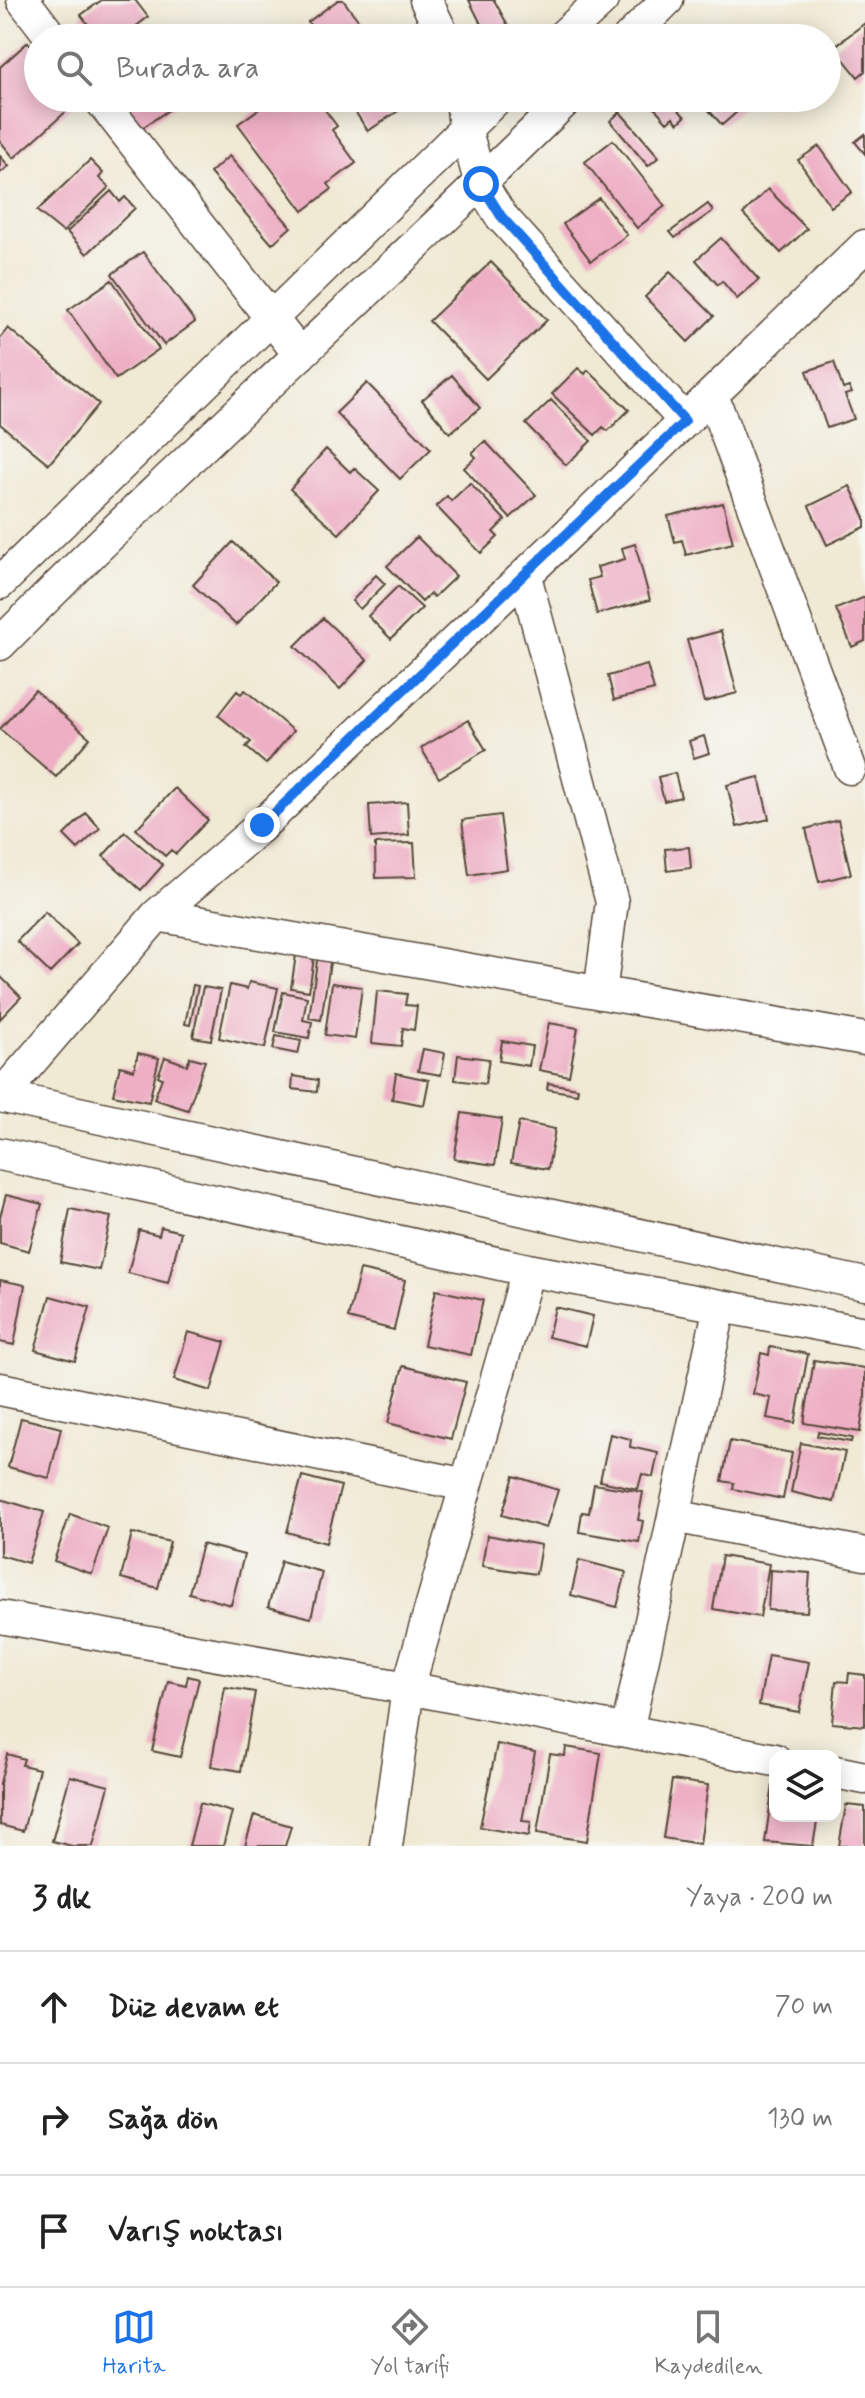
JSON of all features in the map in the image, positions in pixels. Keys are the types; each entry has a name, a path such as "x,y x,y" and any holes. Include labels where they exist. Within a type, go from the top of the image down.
{"street":[{"path":"0,17 16,0"},
{"path":"23,0 41,24"},
{"path":"426,0 437,24"},
{"path":"576,24 602,0"},
{"path":"643,24 667,0"},
{"path":"110,112 300,355"},
{"path":"0,644 126,517 554,112"},
{"path":"0,583 271,318 464,113"},
{"path":"464,113 481,184 501,216 685,421"},
{"path":"865,246 525,576 262,825 157,915 1,1096 865,1284"},
{"path":"712,395 850,768"},
{"path":"525,576 612,902 600,993"},
{"path":"157,915 865,1039"},
{"path":"0,1154 528,1270 865,1333"},
{"path":"386,1846 408,1688 528,1270"},
{"path":"627,1731 720,1306"},
{"path":"0,1389 466,1485"},
{"path":"674,1516 865,1554"},
{"path":"0,1617 408,1688 769,1759"},
{"path":"841,1773 865,1778"}],"building":[{"path":"102,0 135,0 148,17 139,24 88,24 81,15"},
{"path":"338,0 343,0 361,24 310,24 308,22"},
{"path":"469,0 494,0 507,24 481,24"},
{"path":"865,23 865,71 858,77 841,56 841,42"},
{"path":"24,46 24,112 66,112 14,158 0,141 0,67"},
{"path":"123,112 165,112 136,132"},
{"path":"255,112 326,112 337,126 332,130 356,163 328,184 332,189 303,211 238,124"},
{"path":"355,112 396,112 368,131"},
{"path":"620,112 659,157 648,166 610,121"},
{"path":"658,112 681,112 685,117 678,123 673,117 667,122"},
{"path":"710,112 737,112 722,125"},
{"path":"865,134 865,154 855,142"},
{"path":"613,140 665,206 637,228 585,162"},
{"path":"819,146 852,192 831,207 798,160"},
{"path":"0,156 9,166 0,173"},
{"path":"229,156 291,227 272,244 210,173"},
{"path":"90,160 103,173 99,178 109,187 63,232 37,211"},
{"path":"768,189 807,229 781,253 743,214"},
{"path":"111,191 120,202 125,197 135,208 87,254 67,232"},
{"path":"599,198 627,235 591,261 563,224"},
{"path":"708,204 713,211 675,238 670,232"},
{"path":"721,238 759,280 737,299 722,281 718,285 696,260"},
{"path":"143,252 195,322 164,345 112,274"},
{"path":"491,262 547,320 486,379 429,321"},
{"path":"670,272 714,316 688,342 645,297"},
{"path":"112,280 159,349 116,379 68,310"},
{"path":"8,328 99,404 49,464 0,424 0,338"},
{"path":"834,362 843,389 849,387 852,393 845,395 854,419 827,428 807,371"},
{"path":"578,368 585,374 588,370 629,410 608,431 603,427 595,435 552,394"},
{"path":"452,375 480,408 450,433 422,400"},
{"path":"367,383 431,449 400,479 336,413"},
{"path":"551,400 591,441 566,465 526,424"},
{"path":"485,441 536,495 510,518 464,468 476,457 472,453"},
{"path":"326,449 350,472 354,468 379,491 339,534 290,489"},
{"path":"470,483 505,520 493,532 498,537 481,553 436,506 447,496 451,501"},
{"path":"850,486 865,518 865,527 827,545 809,506"},
{"path":"723,503 733,543 686,555 682,540 675,542 668,516"},
{"path":"417,537 456,576 434,597 430,594 422,602 387,566"},
{"path":"233,542 276,582 236,625 193,585"},
{"path":"635,544 650,600 597,614 588,580 600,577 597,567 625,559 622,548"},
{"path":"376,575 385,584 360,609 352,601"},
{"path":"398,586 422,608 391,639 368,616"},
{"path":"865,597 865,641 852,647 836,609"},
{"path":"323,618 367,660 340,689 295,646"},
{"path":"721,631 737,693 704,702 687,640"},
{"path":"647,665 654,690 614,700 608,676"},
{"path":"35,690 90,738 56,777 0,729"},
{"path":"245,690 293,731 266,764 246,747 251,742 218,715 237,691 241,694"},
{"path":"468,720 486,750 439,778 421,748"},
{"path":"704,736 709,753 694,758 689,741"},
{"path":"675,773 681,797 664,801 658,777"},
{"path":"759,777 769,819 737,827 727,785"},
{"path":"175,788 208,820 176,854 171,850 165,856 136,829"},
{"path":"407,802 409,835 371,838 369,805"},
{"path":"86,813 100,828 78,849 64,835"},
{"path":"500,815 507,869 469,875 462,820"},
{"path":"838,820 851,874 819,882 806,829"},
{"path":"125,832 163,865 141,890 103,856"},
{"path":"414,843 416,877 376,878 375,844"},
{"path":"689,847 691,868 667,871 665,849"},
{"path":"45,912 78,944 50,973 17,941"},
{"path":"318,954 331,956 321,1020 309,1018"},
{"path":"296,955 314,958 309,991 291,988"},
{"path":"0,976 21,997 0,1019"},
{"path":"249,982 278,988 265,1048 219,1038 230,985 247,989"},
{"path":"332,983 362,987 355,1039 325,1035"},
{"path":"193,985 198,986 190,1025 185,1024"},
{"path":"203,987 221,990 211,1040 193,1037"},
{"path":"377,991 407,994 405,1005 417,1006 414,1030 403,1028 401,1046 372,1043"},
{"path":"283,992 307,997 303,1020 312,1022 309,1038 275,1032"},
{"path":"549,1023 578,1028 569,1076 539,1070"},
{"path":"276,1036 301,1041 298,1054 273,1049"},
{"path":"502,1041 532,1046 529,1066 499,1061"},
{"path":"423,1049 445,1053 441,1075 418,1071"},
{"path":"138,1053 159,1058 149,1102 113,1095 120,1066 134,1070"},
{"path":"458,1055 489,1059 485,1084 455,1080"},
{"path":"165,1057 187,1065 190,1057 205,1061 188,1110 154,1099 162,1078 158,1076"},
{"path":"396,1073 429,1080 424,1105 392,1099"},
{"path":"293,1076 318,1080 317,1092 292,1089"},
{"path":"548,1083 578,1088 577,1094 547,1089"},
{"path":"462,1113 502,1119 495,1165 454,1159"},
{"path":"519,1122 555,1129 548,1169 511,1163"},
{"path":"6,1195 42,1204 29,1251 0,1243 0,1217"},
{"path":"70,1209 111,1217 99,1270 60,1262"},
{"path":"161,1227 181,1232 168,1283 128,1273 139,1230 159,1235"},
{"path":"360,1270 405,1280 394,1330 348,1318"},
{"path":"0,1280 25,1285 14,1345 0,1342"},
{"path":"436,1290 483,1300 471,1355 424,1345"},
{"path":"50,1296 90,1307 75,1361 35,1350"},
{"path":"555,1307 593,1316 586,1346 548,1337"},
{"path":"188,1332 225,1342 211,1391 174,1380"},
{"path":"770,1347 808,1354 795,1423 767,1418 771,1398 753,1394 761,1353 769,1355"},
{"path":"814,1360 865,1368 865,1399 860,1432 804,1423"},
{"path":"403,1366 466,1382 451,1439 388,1423"},
{"path":"21,1418 61,1428 49,1478 8,1467"},
{"path":"818,1432 852,1438 851,1442 817,1436"},
{"path":"610,1434 631,1439 630,1447 658,1453 653,1477 642,1474 638,1489 600,1481"},
{"path":"730,1441 792,1453 783,1499 733,1489 734,1483 722,1481"},
{"path":"801,1443 845,1452 834,1502 791,1492"},
{"path":"302,1476 341,1486 326,1543 287,1532"},
{"path":"514,1476 558,1490 546,1528 502,1515"},
{"path":"594,1484 643,1492 638,1520 643,1521 639,1542 579,1532 582,1512 589,1513"},
{"path":"0,1499 44,1512 28,1563 0,1555"},
{"path":"70,1514 108,1528 92,1574 54,1561"},
{"path":"132,1533 170,1542 158,1588 121,1578"},
{"path":"487,1535 541,1545 536,1574 482,1566"},
{"path":"202,1544 244,1555 231,1605 189,1593"},
{"path":"722,1556 769,1564 760,1617 713,1609"},
{"path":"579,1560 626,1572 617,1607 571,1595"},
{"path":"281,1561 322,1572 311,1618 268,1607"},
{"path":"770,1570 810,1573 807,1612 768,1610"},
{"path":"768,1655 809,1662 799,1712 759,1705"},
{"path":"849,1673 865,1675 865,1726 832,1723 836,1681 848,1682"},
{"path":"188,1676 199,1679 180,1757 152,1751 168,1681 186,1685"},
{"path":"225,1687 255,1692 241,1771 211,1766"},
{"path":"497,1744 535,1752 522,1821 531,1822 529,1836 480,1827"},
{"path":"566,1747 601,1753 587,1841 537,1833 550,1754 565,1756"},
{"path":"7,1754 24,1759 22,1765 39,1769 23,1831 0,1825 0,1783"},
{"path":"70,1776 109,1786 93,1846 72,1846 52,1841"},
{"path":"672,1780 708,1785 700,1844 663,1838"},
{"path":"200,1803 232,1812 223,1846 189,1846"},
{"path":"846,1805 865,1807 865,1846 839,1846"},
{"path":"769,1814 769,1822 817,1822 813,1846 765,1842"},
{"path":"254,1815 291,1826 285,1846 245,1846"}],"route":[{"path":"262,825 685,421 501,216 481,184"}]}
